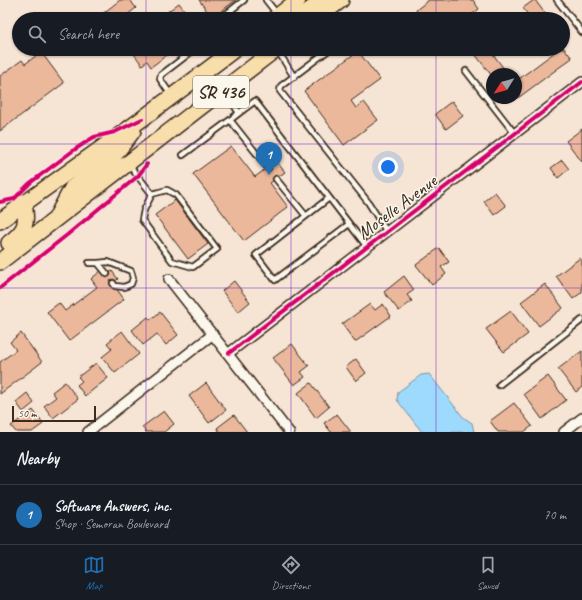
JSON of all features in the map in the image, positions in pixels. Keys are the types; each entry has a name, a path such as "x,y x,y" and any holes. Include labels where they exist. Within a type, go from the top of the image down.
{"main road":[{"path":"282,12 298,0"},
{"path":"307,12 323,0"},
{"path":"325,12 340,0"},
{"name":"SR 436","path":"0,221 24,202 142,119 172,96 215,56"},
{"name":"SR 436","path":"0,262 267,56"},
{"path":"55,219 72,188 113,157 142,119"},
{"path":"0,250 24,229 26,223 24,202"}],"street":[{"name":"Moselle Avenue","path":"229,353 582,82"},
{"path":"169,278 229,353 289,432"},
{"path":"88,432 213,334"},
{"path":"564,432 582,418"}],"lane":[{"path":"229,12 244,0"},
{"path":"266,0 273,12"},
{"path":"557,0 566,12"},
{"path":"570,17 582,32"},
{"path":"172,96 160,79 161,75 186,56"},
{"path":"280,56 294,77"},
{"path":"321,56 281,86 280,91 368,202 387,232"},
{"path":"466,71 515,134"},
{"path":"224,90 239,113"},
{"path":"183,155 255,101 367,247"},
{"path":"230,120 268,168"},
{"path":"128,164 152,194"},
{"path":"276,179 306,216"},
{"path":"167,190 176,195 217,248 193,267 172,260 142,220 144,210 152,194 167,190"},
{"path":"329,198 256,255 275,280 349,224"},
{"path":"89,263 108,262 131,271 133,278 131,284 124,287 115,286 113,283"},
{"path":"98,263 107,274"},
{"path":"499,385 582,320"}],"water":[{"path":"429,374 463,417 472,423 474,432 422,432 397,400 398,392 421,375"}],"building":[{"path":"120,0 130,0 136,8 131,12 105,12"},
{"path":"199,0 236,0 220,12 208,12"},
{"path":"429,0 473,0 479,9 475,12 417,12 416,10"},
{"path":"535,0 544,12 526,12 523,8"},
{"path":"179,3 186,12 167,12"},
{"path":"36,56 44,56 64,83 0,131 0,76 22,60 25,64"},
{"path":"136,56 166,56 151,67 147,61 142,65"},
{"path":"351,56 362,56 380,80 351,101 356,108 364,102 378,120 344,145 304,91"},
{"path":"476,56 494,56 503,68 486,68"},
{"path":"550,56 570,56 572,58 522,95 522,77"},
{"path":"452,101 463,116 446,129 435,114"},
{"path":"582,129 582,162 566,141"},
{"path":"231,146 255,177 276,161 285,172 270,183 288,207 244,241 193,174"},
{"path":"562,160 569,169 558,178 551,168"},
{"path":"495,192 506,206 494,215 484,201"},
{"path":"175,200 208,244 188,259 155,215"},
{"path":"439,248 449,262 441,267 446,274 432,285 416,265"},
{"path":"580,258 582,261 582,292 573,299 556,276"},
{"path":"102,270 106,275 112,271 118,279 112,283 124,299 69,341 47,312 59,303 65,311 97,287 91,279"},
{"path":"404,276 414,290 407,295 412,301 399,311 384,292"},
{"path":"234,281 250,302 238,312 222,291"},
{"path":"545,284 563,308 539,326 521,302"},
{"path":"370,304 375,310 383,304 391,316 355,342 342,324"},
{"path":"511,311 528,334 504,352 486,329"},
{"path":"160,312 178,335 166,345 157,334 143,345 132,330 148,317 150,320"},
{"path":"122,331 139,354 115,373 102,357 112,349 107,343"},
{"path":"21,333 42,362 0,394 0,362 16,350 10,342"},
{"path":"292,344 309,366 301,372 305,377 294,385 273,358"},
{"path":"582,351 582,387 576,392 558,369"},
{"path":"356,359 366,373 356,381 346,367"},
{"path":"96,363 108,378 85,396 77,385 82,381 78,377"},
{"path":"548,376 566,400 542,419 524,394"},
{"path":"65,382 78,399 53,418 44,406 56,397 52,392"},
{"path":"206,383 226,410 209,423 189,396"},
{"path":"311,383 329,407 316,418 298,393"},
{"path":"27,393 34,403 23,412 16,402"},
{"path":"514,403 532,426 524,432 498,432 490,421"},
{"path":"33,410 43,424 32,432 16,432 11,426"},
{"path":"164,411 174,424 164,432 146,432 142,427"},
{"path":"337,414 351,432 331,432 324,423"},
{"path":"234,415 247,432 220,432 217,428"}],"cycle path":[{"path":"229,353 582,82"},
{"path":"0,202 14,199 30,183 94,137 115,132 142,119"},
{"path":"0,288 138,176 147,164"}],"place":[{"name":"Software Answers, inc.","path":"269,175"}]}
